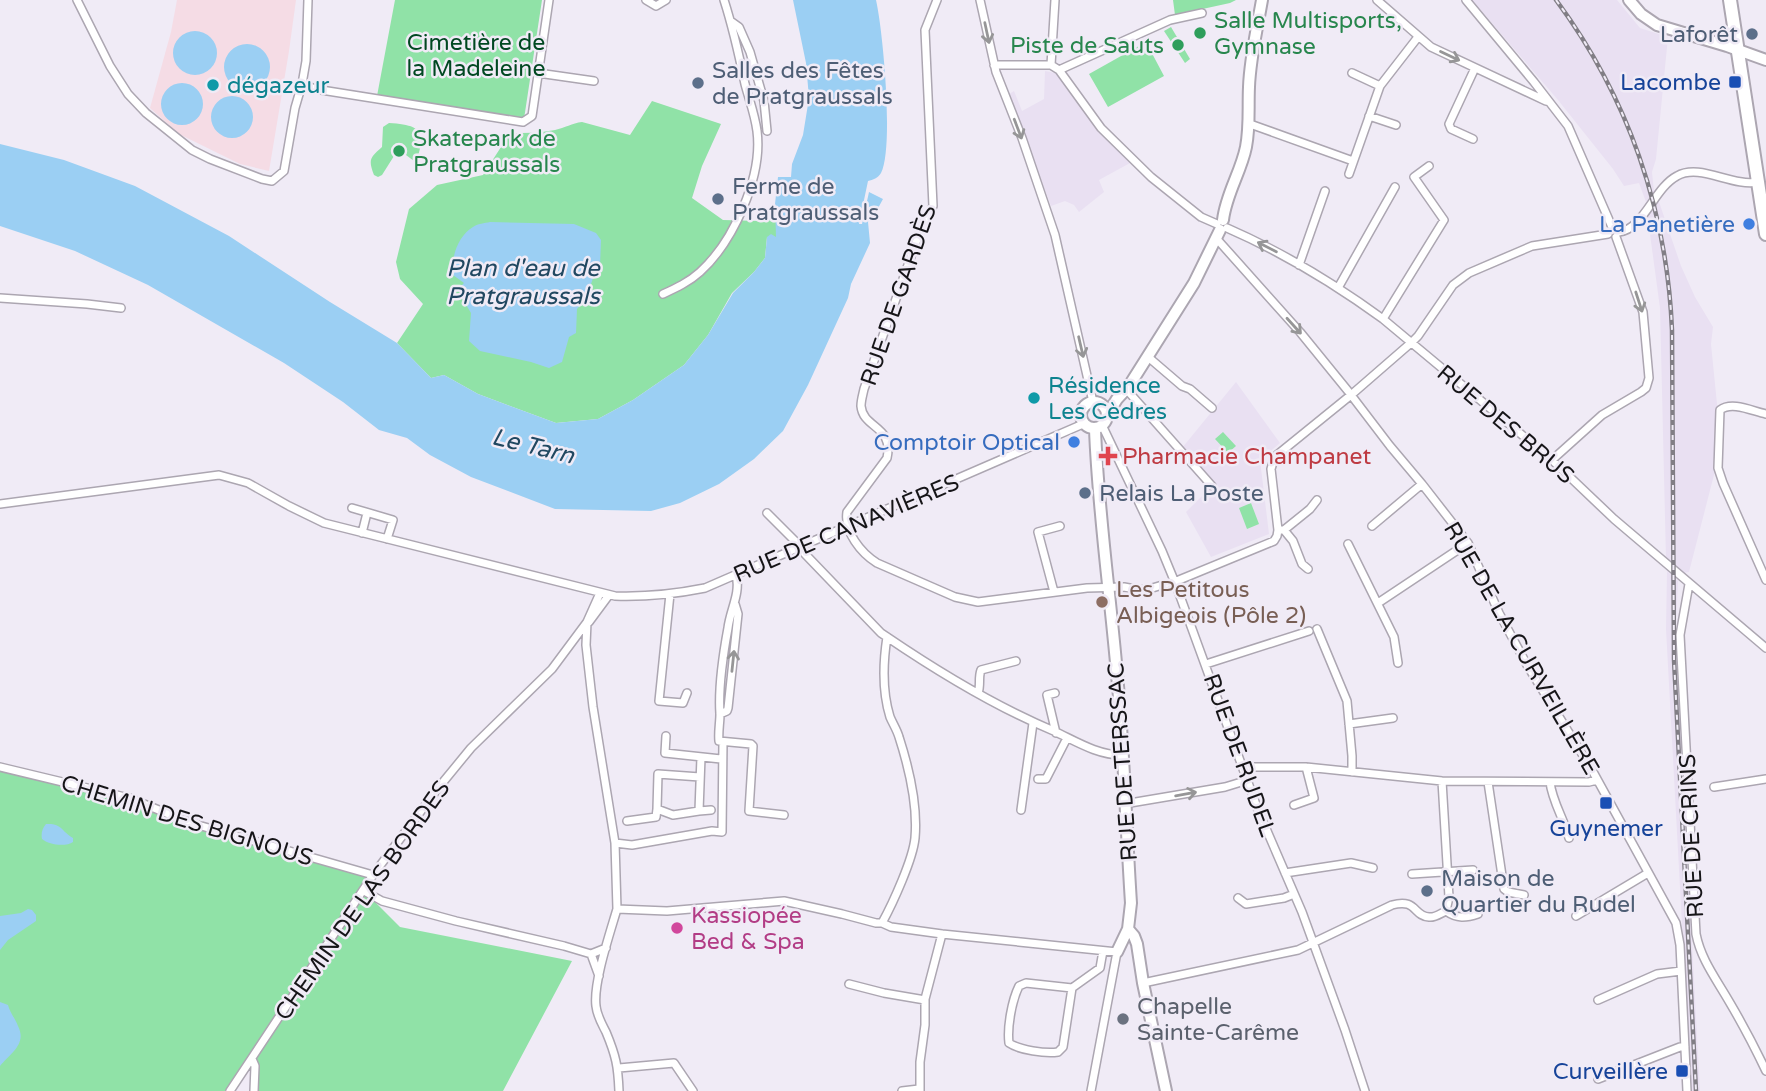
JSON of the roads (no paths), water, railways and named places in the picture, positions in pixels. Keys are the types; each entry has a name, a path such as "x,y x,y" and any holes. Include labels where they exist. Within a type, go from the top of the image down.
{"main road":[{"path":"1730,0 1766,234"}],"street":[{"path":"77,0 110,66 128,94 146,113 192,150 252,176 272,181 284,171 302,84 308,0"},
{"path":"302,84 315,89 523,122 532,116 549,0"},
{"path":"646,0 656,6 666,0"},
{"path":"663,294 687,282 716,254 736,223 749,192 756,161 757,133 724,0"},
{"name":"RUE DE GARDÈS","path":"848,526 847,512 887,458 886,437 865,416 861,401 904,273 933,206 925,30 937,0"},
{"path":"980,0 994,65 1044,198 1055,235 1097,402 1106,408 1101,423"},
{"path":"1051,65 1055,0"},
{"path":"1117,399 1087,405 1082,413 1083,424 1088,428 1101,423 1126,389 1194,283 1221,228 1226,204 1245,151 1250,124 1249,86 1262,0"},
{"path":"1377,0 1431,47 1549,103"},
{"path":"1466,0 1568,126 1614,232 1643,312 1648,369 1646,388 1602,415 1552,460"},
{"path":"1629,0 1641,14 1657,25 1766,60"},
{"path":"1059,70 1170,20 1202,13"},
{"path":"731,21 739,27 750,52 764,102 767,131"},
{"path":"1349,174 1380,86 1418,37"},
{"path":"994,65 1051,65 1059,70 1101,128 1151,177 1201,217 1221,228"},
{"path":"1473,139 1451,129 1449,124 1475,68"},
{"path":"538,73 594,81"},
{"path":"1352,73 1380,86"},
{"path":"1526,91 1530,90 1534,82"},
{"path":"1369,116 1395,125"},
{"path":"1250,124 1353,161"},
{"path":"1383,319 1444,220 1414,177 1429,166"},
{"path":"1308,569 1302,564 1293,541 1281,530 1271,469 1273,460 1415,339 1453,285 1469,273 1532,246 1631,228 1664,186 1678,174 1693,172 1750,184 1758,182"},
{"path":"1338,288 1395,187"},
{"path":"1298,265 1325,191"},
{"name":"RUE DES BRUS","path":"1221,228 1298,265 1415,339 1427,358 1552,460 1614,519 1766,648"},
{"name":"RUE DE LA CURVEILLÈRE","path":"1221,228 1350,396 1468,543 1499,613 1527,665 1597,780 1676,923 1680,945 1687,1091"},
{"path":"0,298 121,308"},
{"path":"1147,356 1212,408"},
{"path":"1126,389 1212,486"},
{"path":"1766,414 1735,407 1724,407 1720,410 1718,454 1720,474 1766,580"},
{"name":"RUE DE RUDEL","path":"1101,423 1177,580 1258,810 1313,942 1365,1091"},
{"name":"RUE DE TERSSAC","path":"1101,423 1099,515 1119,700 1130,903 1128,929"},
{"name":"RUE DE CANAVIÈRES","path":"0,504 219,475 248,483 324,523 600,593 642,597 705,588 1083,424"},
{"path":"1371,526 1422,484"},
{"path":"848,526 860,550 868,558 962,599 978,602 1108,587 1140,590 1156,587 1274,541 1281,530 1310,509 1317,500"},
{"path":"352,508 393,520 387,539"},
{"path":"362,533 367,513"},
{"path":"766,513 881,633 930,666 1033,723 1104,754 1122,755"},
{"path":"1054,592 1038,532 1060,526"},
{"path":"1378,603 1468,543"},
{"path":"1348,544 1394,637 1398,663"},
{"path":"720,715 729,708 738,614 735,604 736,575"},
{"name":"RUE DE CRINS","path":"1689,584 1681,635 1696,934 1706,964 1746,1031 1766,1071"},
{"path":"600,593 587,624 586,645 615,843 617,909 599,976 595,1003 615,1054 619,1091"},
{"path":"670,594 659,701 683,703 687,693"},
{"path":"587,624 609,595"},
{"path":"735,604 728,626 719,697 718,737 719,741 753,746 749,811 784,815"},
{"name":"CHEMIN DE LAS BORDES","path":"230,1091 373,875 439,787 466,755 552,669 587,624"},
{"path":"728,626 737,626"},
{"path":"1206,664 1313,630 1347,701 1352,772"},
{"path":"883,923 911,855 915,837 911,783 885,692 883,663 887,637"},
{"path":"978,693 981,687 981,670 1016,660"},
{"path":"1055,693 1047,695 1056,733"},
{"path":"1349,724 1393,718"},
{"path":"1021,810 1033,723"},
{"path":"666,736 664,753 722,759"},
{"path":"1038,779 1046,779 1067,738"},
{"path":"615,843 632,845 712,831 722,832 723,741"},
{"path":"699,811 701,757"},
{"name":"CHEMIN DES BIGNOUS","path":"0,766 129,797 191,823 373,875"},
{"path":"1244,767 1306,767 1442,781 1597,780"},
{"path":"1294,804 1314,798 1306,767"},
{"path":"627,821 656,817 658,774 700,778"},
{"path":"1124,804 1225,787 1248,779"},
{"path":"1714,787 1766,779"},
{"path":"1442,781 1449,897 1446,911"},
{"path":"1488,782 1504,889 1524,895"},
{"path":"1550,782 1550,790 1569,838"},
{"path":"657,809 673,815 711,810"},
{"path":"1285,873 1351,863 1373,868"},
{"path":"1412,874 1473,870"},
{"path":"1576,916 1648,873"},
{"path":"364,891 382,901 591,954 606,948"},
{"path":"1238,898 1246,904 1294,894"},
{"path":"617,909 667,911 784,901 891,927 1117,953"},
{"path":"1143,983 1298,950 1402,902 1411,905 1423,915 1432,917 1446,911"},
{"path":"1446,911 1462,918 1478,914"},
{"path":"1091,1091 1117,953 1128,929 1137,944 1166,1091"},
{"path":"902,1091 919,1090 925,1000 942,934"},
{"path":"1117,953 1122,947 1137,944"},
{"path":"1072,988 1063,1047 1058,1052 1014,1047 1009,1043 1008,1035 1018,986 1026,983 1072,988 1100,968 1103,951"},
{"path":"591,954 599,976"},
{"path":"1598,1000 1657,974 1681,971"},
{"path":"849,984 925,1000"},
{"path":"1598,1079 1685,1047"},
{"path":"253,1059 254,1091"},
{"path":"618,1068 674,1063 694,1091"}],"water":[{"name":"Le Tarn","path":"793,0 876,0 884,61 887,140 881,173 868,181 859,224 862,224 869,192 883,199 877,210 871,212 868,222 870,243 851,284 848,298 808,385 783,431 754,459 719,484 680,503 651,511 555,509 471,477 430,455 407,438 379,430 343,402 284,363 148,285 75,251 0,226 0,144 64,160 135,186 229,236 397,343 431,378 444,375 478,394 556,423 598,419 633,400 684,365 708,335 733,293 765,258 767,237 771,234 776,237 778,177 791,177 792,164 803,135 809,98 806,63"},
{"path":"195,31 211,37 217,53 211,69 195,75 179,69 173,53 179,37"},
{"path":"247,44 263,51 270,67 263,83 247,90 231,83 224,67 231,51"},
{"path":"182,83 197,89 203,104 197,119 182,125 167,119 161,104 167,89"},
{"path":"232,96 247,102 253,117 247,132 232,138 217,132 211,117 217,102"},
{"name":"Plan d'eau de Pratgraussals","path":"490,222 574,224 596,233 601,240 600,266 594,271 589,295 577,309 576,333 569,337 562,362 549,368 480,351 469,341 471,313 462,298 461,286 464,283 453,275 453,262 456,248 467,231"},
{"path":"46,824 58,826 73,838 73,842 62,845 42,839"},
{"path":"28,909 36,915 36,921 8,940 0,950 0,916 21,913"},
{"path":"0,1002 8,1005 21,1038 0,1066"}],"railway":[{"path":"1556,0 1604,76 1623,115 1652,198 1669,285 1672,330 1674,660 1696,1091"}],"place":[{"name":"Salle Multisports, Gymnase","path":"1200,33"},
{"name":"Laforêt","path":"1752,34"},
{"name":"Piste de Sauts","path":"1178,45"},
{"name":"Lacombe","path":"1735,82"},
{"name":"Salles des Fêtes de Pratgraussals","path":"698,83"},
{"name":"dégazeur","path":"213,85"},
{"name":"Skatepark de Pratgraussals","path":"399,151"},
{"name":"Ferme de Pratgraussals","path":"718,199"},
{"name":"La Panetière","path":"1749,224"},
{"name":"Résidence Les Cèdres","path":"1034,398"},
{"name":"Comptoir Optical","path":"1074,442"},
{"name":"Pharmacie Champanet","path":"1108,456"},
{"name":"Relais La Poste","path":"1085,493"},
{"name":"Les Petitous Albigeois (Pôle 2)","path":"1102,602"},
{"name":"Guynemer","path":"1606,803"},
{"name":"Maison de Quartier du Rudel","path":"1427,891"},
{"name":"Kassiopée Bed & Spa","path":"677,928"},
{"name":"Chapelle Sainte-Carême","path":"1123,1019"},
{"name":"Curveillère","path":"1682,1071"}],"park label":[{"name":"Cimetière de la Madeleine","path":"476,55"}]}
